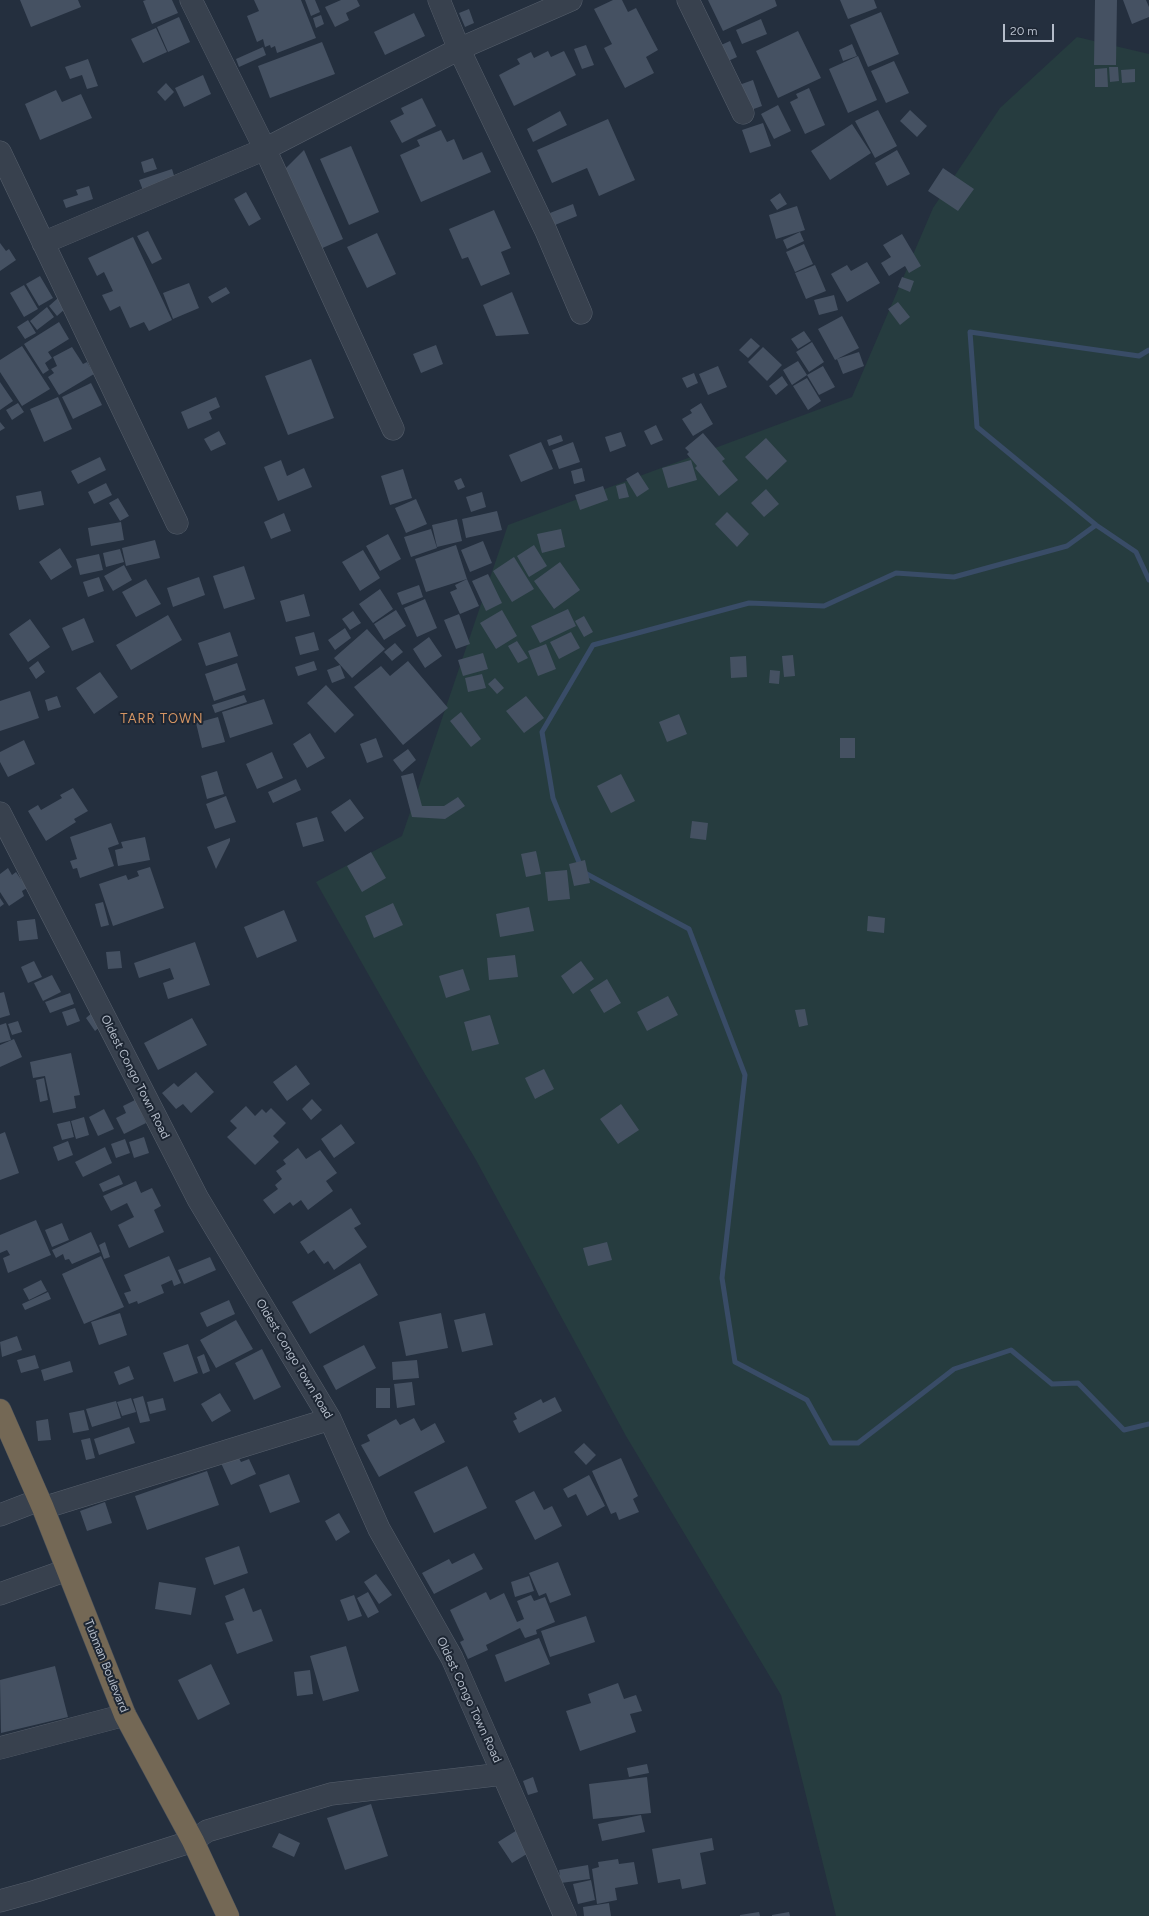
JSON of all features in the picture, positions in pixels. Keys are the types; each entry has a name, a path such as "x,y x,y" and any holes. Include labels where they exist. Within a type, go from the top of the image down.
{"highway":[{"name":"Tubman Boulevard","path":"0,1410 41,1504 125,1715 193,1841 228,1916"}],"street":[{"path":"191,0 265,150 393,429"},
{"path":"439,0 459,49 546,231 581,313"},
{"path":"44,243 265,150 459,49 571,0"},
{"path":"688,0 743,113"},
{"path":"0,152 177,523"},
{"name":"Oldest Congo Town Road","path":"0,813 198,1199 330,1418 379,1529 452,1658 565,1916"},
{"path":"0,1515 330,1418"},
{"path":"0,1594 67,1570"},
{"path":"0,1748 125,1715"},
{"path":"0,1901 193,1841 207,1831 332,1794 503,1774"}],"green space":[{"path":"1077,37 1149,54 1149,1916 836,1916 781,1695 626,1436 476,1160 422,1069 316,882 402,836 508,525 852,397 933,208 1000,108"}],"building":[{"path":"20,0 78,0 81,7 31,27"},
{"path":"172,0 178,13 152,24 143,1"},
{"path":"254,0 301,0 316,38 277,53 275,46 271,48 270,45 265,47 263,39 257,42 247,16 259,11"},
{"path":"305,0 315,0 320,12 311,16"},
{"path":"341,0 357,0 360,6 346,13 349,20 335,27 325,7"},
{"path":"613,0 622,0 628,12 636,8 658,50 646,57 654,73 625,88 604,48 612,44 594,9"},
{"path":"708,0 775,0 777,6 723,31"},
{"path":"840,0 874,0 877,8 848,19"},
{"path":"1095,0 1117,0 1116,65 1094,65"},
{"path":"1123,0 1146,0 1149,7 1149,17 1132,24"},
{"path":"469,9 474,23 465,27 459,13"},
{"path":"881,12 899,54 868,67 850,25"},
{"path":"414,13 425,36 385,55 374,32"},
{"path":"321,15 324,24 316,28 313,18"},
{"path":"179,17 190,42 168,52 157,27"},
{"path":"761,19 767,34 742,44 736,30"},
{"path":"156,28 167,52 143,63 131,39"},
{"path":"798,31 821,78 778,98 756,51"},
{"path":"730,41 737,57 726,62 719,46"},
{"path":"322,42 335,74 270,98 258,66"},
{"path":"852,44 857,56 843,61 839,50"},
{"path":"586,45 594,65 582,69 574,49"},
{"path":"263,47 266,55 239,67 236,59"},
{"path":"548,51 551,57 564,51 576,75 514,106 499,75 520,64 517,59 531,52 534,58"},
{"path":"858,56 877,100 848,113 829,69"},
{"path":"88,59 98,86 87,89 82,75 70,79 65,67"},
{"path":"894,61 909,93 886,103 871,71"},
{"path":"1109,67 1118,67 1119,81 1110,82"},
{"path":"1107,68 1108,87 1095,87 1095,69"},
{"path":"1135,69 1135,82 1122,83 1121,70"},
{"path":"203,75 211,94 184,107 175,88"},
{"path":"753,80 762,106 748,111 739,85"},
{"path":"166,83 174,92 165,101 157,92"},
{"path":"809,88 825,125 805,134 790,102 798,98 796,94"},
{"path":"56,90 62,102 81,94 92,118 40,140 25,104"},
{"path":"422,98 436,126 402,143 390,121 404,114 401,108"},
{"path":"778,105 791,131 774,139 761,114"},
{"path":"878,110 897,146 875,158 855,121"},
{"path":"910,110 927,126 917,137 900,121"},
{"path":"560,111 567,125 533,142 527,129"},
{"path":"608,119 635,180 599,196 587,168 552,183 537,150"},
{"path":"763,123 771,146 750,153 742,130"},
{"path":"852,124 871,153 830,180 811,151"},
{"path":"441,130 447,142 454,139 463,160 482,152 491,172 421,202 400,155 420,146 417,140"},
{"path":"351,146 379,212 349,225 320,159"},
{"path":"304,150 343,239 318,250 282,172"},
{"path":"897,150 910,174 887,186 875,163"},
{"path":"153,158 157,169 144,173 141,162"},
{"path":"943,168 974,189 958,211 928,191"},
{"path":"172,169 176,182 144,193 139,180"},
{"path":"89,186 93,199 66,208 63,200 78,195 76,190"},
{"path":"246,192 261,219 249,226 234,199"},
{"path":"780,193 787,204 777,210 770,200"},
{"path":"573,204 577,216 555,225 550,213"},
{"path":"797,206 805,230 776,239 769,215"},
{"path":"494,210 511,248 501,252 510,274 481,286 468,257 462,259 449,229"},
{"path":"148,231 162,259 152,264 137,236"},
{"path":"800,232 804,241 787,249 783,240"},
{"path":"377,233 396,274 367,288 347,247"},
{"path":"902,234 921,266 909,273 905,266 889,276 881,263 891,257 883,245"},
{"path":"133,237 172,320 149,331 144,322 130,328 120,306 110,311 102,295 113,291 104,272 97,276 88,258"},
{"path":"0,243 6,251 9,249 16,260 0,271"},
{"path":"804,244 813,264 795,272 786,252"},
{"path":"867,262 880,283 847,302 831,274 847,265 851,271"},
{"path":"815,265 826,291 806,299 795,273"},
{"path":"40,276 53,298 39,306 26,284"},
{"path":"902,277 914,281 910,292 898,287"},
{"path":"189,283 199,308 173,319 163,293"},
{"path":"24,285 38,309 24,317 10,293"},
{"path":"226,287 230,293 212,303 208,297"},
{"path":"512,292 529,334 496,336 483,305"},
{"path":"834,295 838,310 819,315 814,300"},
{"path":"58,298 66,308 57,316 49,306"},
{"path":"898,302 910,317 900,325 888,309"},
{"path":"47,307 54,317 37,330 30,321"},
{"path":"842,316 859,348 835,360 818,329"},
{"path":"28,320 36,333 25,339 17,327"},
{"path":"59,322 69,339 48,352 52,358 45,363 49,370 43,374 24,344"},
{"path":"804,331 811,341 798,349 791,339"},
{"path":"751,338 760,346 748,358 739,350"},
{"path":"812,342 824,362 809,372 796,352"},
{"path":"436,345 443,364 421,373 413,354"},
{"path":"22,346 50,389 22,406 0,372 0,360"},
{"path":"72,347 83,364 87,362 94,374 59,395 48,377 54,373 51,369 57,366 53,357"},
{"path":"763,347 782,365 767,381 748,362"},
{"path":"859,352 864,366 843,374 837,359"},
{"path":"311,359 334,418 288,435 265,376"},
{"path":"798,361 807,375 792,385 783,370"},
{"path":"718,366 727,387 708,395 699,374"},
{"path":"823,366 835,387 819,395 807,375"},
{"path":"694,373 698,383 687,388 682,378"},
{"path":"782,376 788,385 776,395 769,386"},
{"path":"807,378 821,401 808,410 793,386"},
{"path":"0,382 13,401 0,410"},
{"path":"91,383 102,405 73,419 62,397"},
{"path":"58,397 72,429 44,442 30,409"},
{"path":"216,397 220,407 209,412 212,419 188,429 181,412"},
{"path":"18,403 24,412 12,420 6,410"},
{"path":"701,403 713,424 693,436 682,419 692,413 690,410"},
{"path":"0,422 5,428 0,431"},
{"path":"656,425 663,440 651,445 644,431"},
{"path":"219,431 226,444 211,451 204,439"},
{"path":"621,432 626,446 610,452 605,437"},
{"path":"703,433 725,459 722,461 738,480 719,496 695,468 697,466 687,454 689,452 685,448"},
{"path":"561,435 563,441 549,446 547,440"},
{"path":"766,438 787,461 767,480 745,457"},
{"path":"541,442 553,469 521,482 509,455"},
{"path":"573,442 580,462 559,469 552,450"},
{"path":"100,457 106,470 78,484 71,471"},
{"path":"281,460 287,476 304,468 312,487 278,501 264,467"},
{"path":"691,460 697,480 668,488 662,468"},
{"path":"582,468 585,481 574,484 571,471"},
{"path":"403,469 412,498 390,505 381,476"},
{"path":"638,472 649,489 637,497 626,479"},
{"path":"461,478 465,487 458,490 454,481"},
{"path":"106,483 112,495 94,504 88,492"},
{"path":"625,483 629,497 619,499 616,486"},
{"path":"603,486 608,500 580,510 575,495"},
{"path":"766,489 779,504 764,517 751,503"},
{"path":"41,491 44,505 19,510 16,496"},
{"path":"482,492 486,507 471,512 466,497"},
{"path":"118,498 129,516 120,521 109,503"},
{"path":"416,499 427,524 406,533 395,508"},
{"path":"497,511 502,530 466,538 462,519"},
{"path":"727,512 749,534 737,547 715,524"},
{"path":"284,513 291,531 271,539 264,522"},
{"path":"457,519 462,541 437,547 432,525"},
{"path":"121,522 124,540 91,546 88,528"},
{"path":"431,529 437,548 411,557 404,537"},
{"path":"561,529 565,547 542,553 537,534"},
{"path":"388,534 401,559 380,571 366,546"},
{"path":"155,540 160,558 126,566 122,548"},
{"path":"483,541 492,563 470,572 461,550"},
{"path":"456,545 467,579 426,592 415,559"},
{"path":"534,545 547,566 529,577 517,556"},
{"path":"60,548 72,567 51,580 39,562"},
{"path":"120,549 124,562 106,567 103,553"},
{"path":"363,550 380,578 360,591 342,562"},
{"path":"99,554 103,570 80,575 76,559"},
{"path":"514,557 534,589 512,602 493,571"},
{"path":"560,562 580,590 554,609 534,581"},
{"path":"124,565 132,580 113,591 104,576"},
{"path":"244,566 255,599 224,609 213,576"},
{"path":"488,574 502,603 486,611 472,581"},
{"path":"99,577 104,591 88,597 83,582"},
{"path":"199,577 205,595 173,607 167,588"},
{"path":"146,579 161,604 136,617 122,592"},
{"path":"467,579 479,606 460,614 450,592 457,589 455,585"},
{"path":"419,585 423,597 402,605 397,593"},
{"path":"380,589 393,609 373,623 359,604"},
{"path":"304,594 310,616 286,622 280,601"},
{"path":"425,599 437,628 417,637 404,608"},
{"path":"568,609 576,626 540,643 531,626"},
{"path":"396,610 406,626 384,640 374,624"},
{"path":"502,610 517,636 496,649 480,623"},
{"path":"353,611 361,623 350,630 342,619"},
{"path":"459,614 470,644 456,649 444,620"},
{"path":"168,615 182,640 131,670 116,645"},
{"path":"584,616 593,632 584,637 575,621"},
{"path":"84,618 94,642 72,651 62,628"},
{"path":"30,619 50,647 28,662 9,634"},
{"path":"345,628 351,638 335,650 328,640"},
{"path":"367,629 385,649 352,678 334,658"},
{"path":"230,632 238,656 206,666 198,643"},
{"path":"314,632 319,650 300,655 295,637"},
{"path":"571,632 580,648 559,659 550,642"},
{"path":"429,637 442,656 425,668 413,649"},
{"path":"517,641 528,658 518,663 508,646"},
{"path":"395,643 403,652 392,661 384,652"},
{"path":"546,644 556,669 538,676 528,651"},
{"path":"483,653 488,669 463,676 458,660"},
{"path":"793,655 795,676 784,677 782,656"},
{"path":"746,656 747,677 731,678 730,657"},
{"path":"38,661 45,672 36,679 29,668"},
{"path":"314,661 317,670 298,676 295,667"},
{"path":"408,661 448,708 403,745 354,687 381,666 390,676"},
{"path":"237,663 246,690 214,701 205,674"},
{"path":"340,665 345,678 332,683 327,670"},
{"path":"770,670 780,671 779,684 769,683"},
{"path":"100,672 118,697 94,714 76,688"},
{"path":"482,674 486,688 468,692 465,678"},
{"path":"495,678 504,688 497,694 488,684"},
{"path":"326,685 354,715 335,733 307,703"},
{"path":"30,691 39,718 0,731 0,701"},
{"path":"244,695 247,702 215,713 212,705"},
{"path":"57,696 61,707 48,711 45,700"},
{"path":"526,696 544,718 524,733 506,711"},
{"path":"264,699 273,724 230,738 222,712"},
{"path":"461,712 481,739 471,747 450,721"},
{"path":"679,714 687,734 667,742 659,722"},
{"path":"218,717 225,742 202,748 196,723"},
{"path":"310,733 325,758 307,768 293,744"},
{"path":"376,738 383,757 367,763 360,744"},
{"path":"840,738 855,738 855,758 840,758"},
{"path":"24,740 35,764 8,777 0,762 0,752"},
{"path":"408,749 416,760 402,772 393,760"},
{"path":"272,752 283,778 257,789 246,764"},
{"path":"217,771 224,794 207,799 201,776"},
{"path":"413,773 422,806 444,806 458,797 465,806 445,819 412,817 401,776"},
{"path":"621,774 635,801 611,813 597,786"},
{"path":"296,779 301,790 273,803 268,792"},
{"path":"73,788 88,811 74,819 76,822 46,841 28,811 38,805 41,810 62,798 60,795"},
{"path":"226,796 236,822 215,829 206,804"},
{"path":"350,799 364,818 345,832 331,812"},
{"path":"317,817 324,841 303,847 296,823"},
{"path":"692,821 708,823 706,840 690,838"},
{"path":"111,823 119,844 108,848 114,866 80,878 77,868 73,869 70,861 77,859 70,837"},
{"path":"145,837 150,860 118,866 115,850 123,848 121,842"},
{"path":"230,838 230,841 216,869 207,847"},
{"path":"536,851 541,874 526,877 521,854"},
{"path":"371,852 386,878 362,892 347,866"},
{"path":"585,860 590,883 574,886 569,864"},
{"path":"150,867 164,908 113,926 99,884 126,875 128,880 139,876 137,871"},
{"path":"8,868 12,875 16,872 27,888 22,891 24,896 9,906 0,892 0,874"},
{"path":"567,870 570,899 548,901 545,872"},
{"path":"0,898 4,904 0,907"},
{"path":"103,902 109,925 101,927 95,904"},
{"path":"393,903 403,925 374,938 365,916"},
{"path":"529,907 534,931 500,937 496,914"},
{"path":"284,910 297,941 257,958 244,927"},
{"path":"868,916 885,918 884,933 867,931"},
{"path":"35,919 38,939 19,941 17,921"},
{"path":"195,942 210,985 168,999 163,983 174,979 170,968 139,978 134,963"},
{"path":"120,951 122,968 108,969 106,952"},
{"path":"515,955 518,977 489,980 487,958"},
{"path":"34,961 42,977 28,983 21,967"},
{"path":"581,961 594,979 573,994 561,976"},
{"path":"463,969 470,990 446,998 439,976"},
{"path":"52,975 61,992 43,1001 34,983"},
{"path":"607,979 621,1003 604,1013 590,990"},
{"path":"4,992 10,1015 0,1018 0,993"},
{"path":"70,993 74,1004 50,1013 45,1002"},
{"path":"668,996 678,1015 647,1031 637,1012"},
{"path":"75,1008 80,1021 67,1026 62,1012"},
{"path":"805,1009 808,1025 799,1027 795,1010"},
{"path":"93,1012 102,1025 95,1031 86,1018"},
{"path":"490,1015 499,1044 472,1051 464,1022"},
{"path":"192,1018 207,1045 158,1070 144,1043"},
{"path":"18,1021 22,1032 12,1035 8,1024"},
{"path":"6,1023 11,1040 0,1043 0,1025"},
{"path":"14,1039 22,1057 0,1067 0,1045"},
{"path":"71,1053 80,1095 74,1096 76,1108 53,1113 45,1076 33,1078 30,1062"},
{"path":"296,1065 310,1084 287,1101 273,1082"},
{"path":"544,1069 554,1089 535,1099 525,1078"},
{"path":"196,1072 214,1092 191,1113 183,1104 176,1109 162,1093 174,1083 178,1087"},
{"path":"44,1078 48,1100 40,1102 36,1080"},
{"path":"312,1099 322,1110 311,1120 302,1109"},
{"path":"135,1100 146,1123 124,1134 116,1118 126,1113 123,1106"},
{"path":"621,1104 639,1130 618,1144 600,1119"},
{"path":"246,1106 255,1116 262,1109 266,1113 271,1108 286,1123 273,1136 279,1142 255,1165 227,1137 237,1128 230,1121"},
{"path":"104,1109 114,1129 98,1136 89,1117"},
{"path":"84,1117 89,1135 76,1139 71,1121"},
{"path":"70,1121 74,1137 62,1140 57,1124"},
{"path":"341,1124 355,1143 334,1158 321,1139"},
{"path":"5,1132 19,1173 0,1180 0,1134"},
{"path":"144,1137 149,1153 134,1158 129,1142"},
{"path":"125,1139 130,1153 116,1158 111,1144"},
{"path":"68,1141 73,1155 58,1161 53,1147"},
{"path":"105,1147 112,1163 83,1177 75,1162"},
{"path":"298,1148 306,1159 320,1150 337,1173 326,1181 333,1191 308,1210 301,1200 293,1206 290,1202 274,1214 263,1200 278,1189 275,1185 282,1179 276,1171 286,1164 283,1160"},
{"path":"119,1175 123,1184 103,1192 99,1184"},
{"path":"136,1181 141,1193 152,1188 161,1206 154,1210 164,1232 129,1248 118,1225 134,1217 127,1203 111,1211 103,1196"},
{"path":"351,1208 361,1224 354,1228 367,1247 334,1270 328,1261 324,1264 314,1250 308,1254 300,1242"},
{"path":"36,1220 51,1255 8,1273 3,1258 10,1255 7,1250 0,1253 0,1235"},
{"path":"62,1223 69,1240 52,1247 45,1230"},
{"path":"91,1232 100,1252 72,1264 69,1259 65,1260 63,1254 56,1258 52,1250"},
{"path":"105,1242 110,1257 104,1259 99,1245"},
{"path":"607,1242 612,1260 588,1266 583,1248"},
{"path":"101,1256 124,1307 84,1324 62,1274"},
{"path":"169,1256 181,1283 174,1286 172,1280 161,1285 164,1293 138,1304 137,1301 129,1304 124,1293 131,1291 124,1275"},
{"path":"210,1257 216,1270 184,1284 178,1270"},
{"path":"360,1263 378,1295 310,1334 292,1302"},
{"path":"41,1280 47,1291 29,1300 23,1289"},
{"path":"48,1292 51,1299 25,1310 22,1304"},
{"path":"229,1300 235,1314 207,1327 200,1313"},
{"path":"120,1313 127,1335 99,1345 91,1322"},
{"path":"441,1313 448,1348 406,1356 399,1322"},
{"path":"485,1313 493,1345 462,1352 454,1320"},
{"path":"236,1320 253,1349 216,1368 200,1340"},
{"path":"17,1336 22,1350 2,1357 0,1342"},
{"path":"188,1344 198,1373 174,1382 163,1353"},
{"path":"364,1345 376,1368 336,1390 323,1366"},
{"path":"262,1349 281,1387 254,1400 235,1363"},
{"path":"204,1354 210,1371 203,1374 197,1357"},
{"path":"35,1355 39,1368 21,1373 17,1360"},
{"path":"417,1360 419,1378 393,1380 392,1362"},
{"path":"70,1361 73,1372 44,1381 41,1370"},
{"path":"129,1366 134,1379 119,1385 114,1372"},
{"path":"412,1382 415,1405 397,1408 394,1384"},
{"path":"376,1388 390,1388 390,1408 376,1408"},
{"path":"220,1393 231,1411 212,1422 201,1404"},
{"path":"143,1396 150,1421 140,1423 133,1399"},
{"path":"555,1397 562,1411 519,1433 513,1421 517,1419 514,1413 541,1399 543,1403"},
{"path":"131,1398 136,1412 122,1416 117,1402"},
{"path":"163,1398 166,1410 150,1414 147,1402"},
{"path":"116,1401 121,1418 92,1427 86,1409"},
{"path":"84,1410 89,1430 73,1433 69,1413"},
{"path":"414,1418 421,1431 435,1423 445,1442 379,1477 361,1445 370,1441 367,1435 396,1419 400,1425"},
{"path":"48,1419 51,1440 38,1441 36,1421"},
{"path":"129,1427 135,1443 99,1455 94,1439"},
{"path":"90,1438 95,1458 86,1460 81,1440"},
{"path":"584,1443 596,1455 586,1465 574,1452"},
{"path":"238,1456 241,1462 249,1459 256,1474 231,1485 221,1463"},
{"path":"621,1458 638,1496 633,1499 639,1512 619,1520 616,1512 611,1514 592,1471"},
{"path":"467,1466 487,1508 434,1533 414,1492"},
{"path":"207,1471 219,1505 147,1530 135,1496"},
{"path":"289,1474 300,1502 270,1513 259,1485"},
{"path":"589,1475 605,1506 587,1516 576,1494 568,1498 563,1489"},
{"path":"534,1491 544,1510 552,1506 562,1526 535,1540 515,1501"},
{"path":"105,1502 112,1523 87,1531 80,1511"},
{"path":"339,1513 350,1532 336,1541 325,1521"},
{"path":"239,1546 248,1573 214,1585 205,1558"},
{"path":"474,1553 483,1569 434,1594 422,1573 449,1559 452,1564"},
{"path":"558,1562 571,1595 550,1603 546,1593 539,1596 529,1573"},
{"path":"376,1574 392,1595 379,1604 364,1582"},
{"path":"529,1576 534,1591 515,1597 511,1582"},
{"path":"159,1582 196,1588 191,1615 155,1609"},
{"path":"244,1588 253,1612 261,1609 273,1641 237,1654 225,1623 234,1620 225,1596"},
{"path":"368,1592 379,1612 368,1618 357,1598"},
{"path":"486,1592 490,1600 504,1593 517,1622 524,1619 517,1601 531,1595 534,1601 545,1597 555,1622 536,1630 537,1634 525,1638 520,1628 486,1645 488,1650 468,1659 460,1642 464,1640 450,1610"},
{"path":"354,1595 362,1616 348,1621 340,1600"},
{"path":"586,1616 595,1642 550,1657 541,1631"},
{"path":"539,1638 550,1664 505,1682 495,1655"},
{"path":"346,1646 359,1691 323,1701 310,1656"},
{"path":"211,1664 230,1704 198,1720 178,1680"},
{"path":"55,1666 68,1717 1,1733 0,1680"},
{"path":"310,1670 313,1694 297,1696 294,1672"},
{"path":"618,1683 624,1699 636,1695 642,1711 630,1714 636,1732 580,1751 566,1711 591,1703 588,1694"},
{"path":"647,1764 649,1773 629,1777 627,1768"},
{"path":"533,1777 538,1792 528,1795 523,1781"},
{"path":"647,1777 651,1813 593,1819 589,1784"},
{"path":"371,1804 388,1856 345,1870 327,1818"},
{"path":"641,1815 645,1832 602,1841 598,1824"},
{"path":"522,1827 535,1849 512,1863 498,1842"},
{"path":"279,1833 300,1843 294,1857 272,1847"},
{"path":"712,1838 714,1850 700,1853 706,1884 682,1889 680,1879 658,1883 652,1849"},
{"path":"618,1859 619,1864 634,1862 638,1884 615,1888 617,1900 597,1904 592,1869 599,1867 598,1862"},
{"path":"588,1865 590,1879 561,1883 559,1870"},
{"path":"591,1880 595,1900 578,1904 573,1884"},
{"path":"609,1903 611,1916 584,1916 583,1907"},
{"path":"759,1912 760,1916 740,1916 740,1915"},
{"path":"789,1912 790,1916 772,1916 772,1915"}],"waterway":[{"path":"1149,350 1139,356 970,332 977,427 1096,525 1136,552 1149,580"},
{"path":"1096,525 1067,546 954,577 896,573 824,606 749,603 593,645 542,732 553,798 583,872 689,929 745,1075 722,1278 735,1362 807,1400 831,1443 858,1443 954,1369 1011,1350 1052,1384 1078,1383 1124,1430 1149,1424"}],"district":[{"name":"TARR TOWN","path":"162,719"}]}
